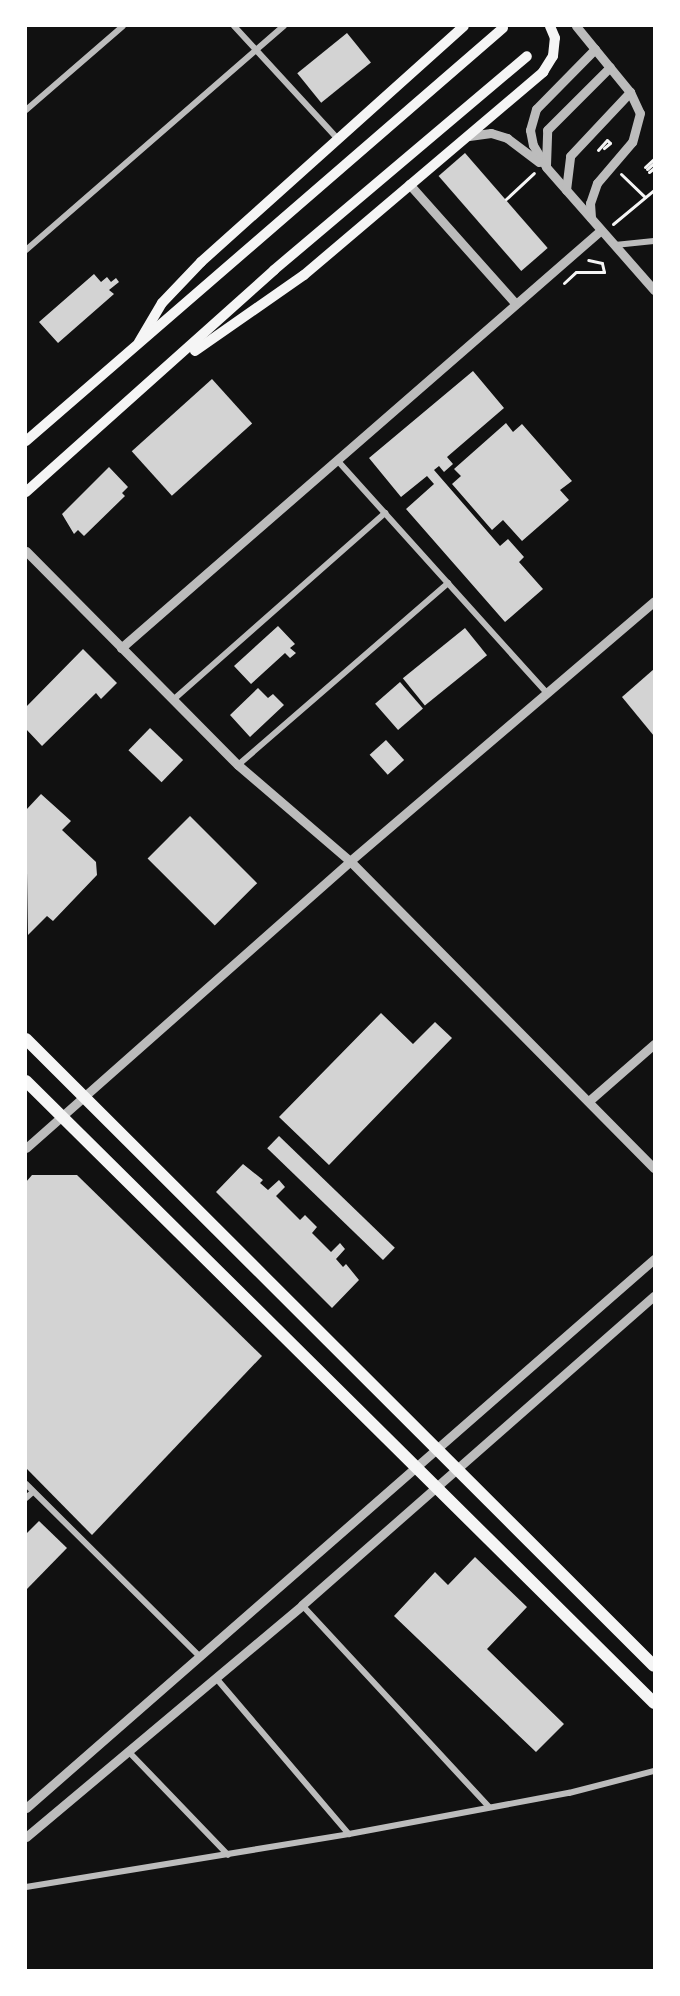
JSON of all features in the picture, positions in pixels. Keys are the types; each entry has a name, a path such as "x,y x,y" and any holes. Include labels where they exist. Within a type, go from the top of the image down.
{"main road":[{"path":"135,350 162,303 201,262 464,26"},
{"path":"162,373 304,274 543,72 553,56 555,38 550,26"},
{"path":"26,441 135,350 502,28"},
{"path":"26,492 162,373 274,270 527,56"},
{"path":"26,1039 436,1451 654,1666"},
{"path":"26,1081 654,1703"}],"street":[{"path":"26,110 123,26"},
{"path":"234,26 338,139"},
{"path":"26,250 284,26"},
{"path":"576,26 630,92 640,113 639,126 632,142 597,183 590,203 591,218"},
{"path":"546,167 533,145 530,130 536,109 595,49"},
{"path":"546,167 547,130 610,67"},
{"path":"566,189 570,156 630,92"},
{"path":"464,138 491,133 507,138 546,167 654,290"},
{"path":"409,184 514,303"},
{"path":"121,648 338,460 514,303 601,230"},
{"path":"615,245 654,241"},
{"path":"338,460 547,693"},
{"path":"173,700 385,513"},
{"path":"26,551 238,765 350,861 590,1100 654,1168"},
{"path":"238,765 448,583"},
{"path":"26,1148 350,861 654,601"},
{"path":"590,1100 654,1044"},
{"path":"26,1808 654,1259"},
{"path":"26,1837 302,1605 654,1296"},
{"path":"26,1484 200,1657"},
{"path":"26,1498 33,1492"},
{"path":"302,1605 489,1807"},
{"path":"216,1678 349,1834"},
{"path":"128,1751 228,1855"},
{"path":"26,1887 349,1834 569,1793 654,1771"}],"path":[{"path":"598,150 607,140 610,143 604,148"},
{"path":"654,163 647,170 654,163"},
{"path":"564,283 576,272 600,274 606,269 602,263 582,258"}],"building":[{"path":"347,33 371,63 321,103 297,73"},
{"path":"465,153 548,248 521,271 439,176"},
{"path":"94,274 101,282 107,277 111,282 116,278 119,282 109,290 114,294 58,343 39,322"},
{"path":"473,371 504,408 447,457 453,464 444,472 439,466 434,470 500,546 508,539 524,557 519,562 543,589 505,622 406,509 434,484 427,476 401,497 369,458"},
{"path":"212,379 252,424 172,496 132,451"},
{"path":"506,423 513,432 522,424 572,481 560,490 569,500 522,541 503,520 492,530 452,484 461,476 454,469"},
{"path":"109,467 128,487 122,493 125,496 84,536 78,530 74,534 62,514"},
{"path":"278,626 295,644 290,648 296,653 290,658 285,653 251,684 234,666"},
{"path":"465,628 487,655 425,706 403,678"},
{"path":"83,649 117,683 101,699 96,693 42,746 26,729 26,707"},
{"path":"654,669 654,736 622,697"},
{"path":"400,682 423,708 398,730 375,704"},
{"path":"258,688 268,698 273,694 284,705 250,737 230,715"},
{"path":"150,728 183,760 162,782 128,750"},
{"path":"386,740 404,760 388,775 370,755"},
{"path":"41,794 71,821 62,830 96,862 97,875 53,921 47,916 28,935 26,810"},
{"path":"190,816 257,883 215,926 148,858"},
{"path":"381,1013 413,1044 435,1022 452,1038 329,1165 279,1117"},
{"path":"279,1136 395,1248 383,1260 267,1148"},
{"path":"243,1164 263,1180 260,1183 268,1190 279,1180 285,1187 276,1196 300,1220 305,1215 317,1227 312,1233 331,1252 340,1243 345,1249 336,1259 343,1267 346,1264 359,1280 332,1308 216,1192"},
{"path":"32,1175 77,1175 262,1356 92,1535 26,1468 26,1182"},
{"path":"39,1521 67,1548 26,1590 26,1534"},
{"path":"475,1557 527,1607 487,1649 564,1724 536,1752 394,1616 435,1572 448,1585"}]}
